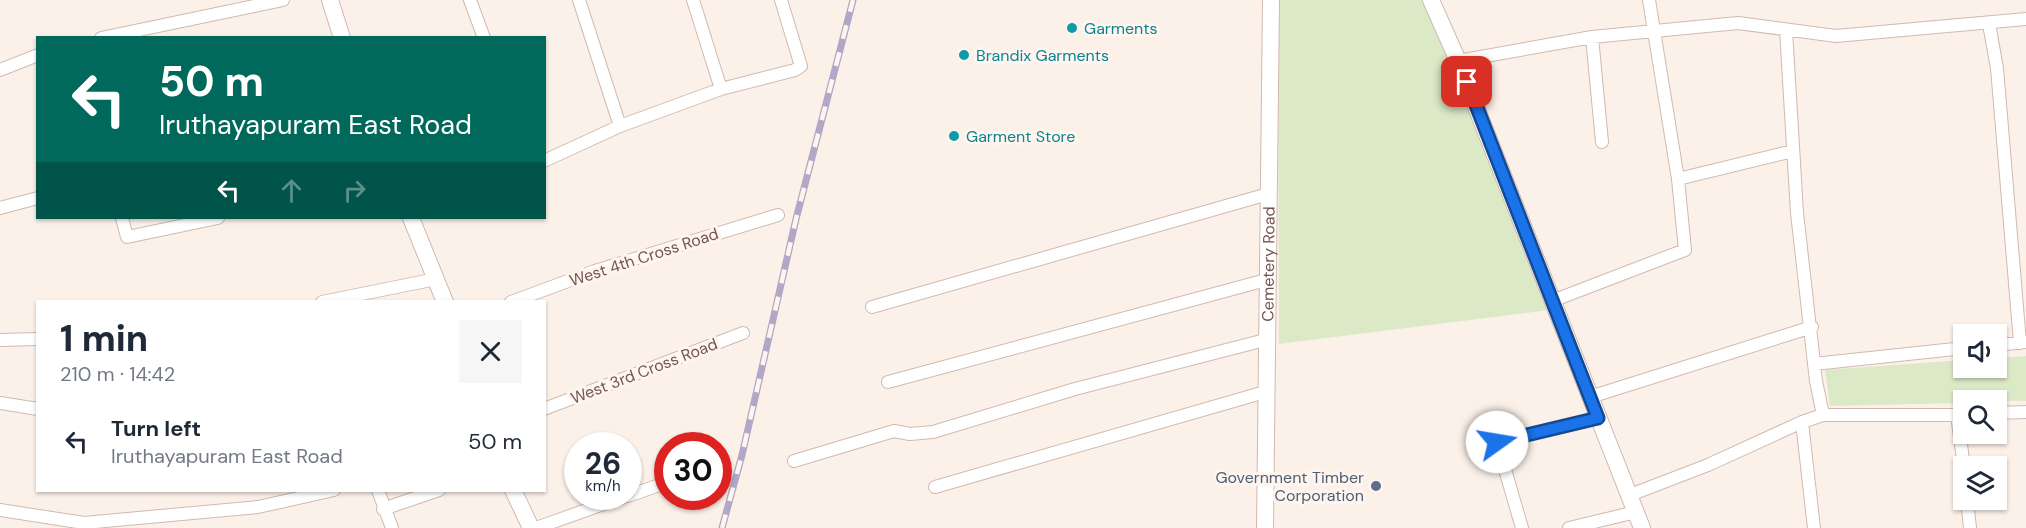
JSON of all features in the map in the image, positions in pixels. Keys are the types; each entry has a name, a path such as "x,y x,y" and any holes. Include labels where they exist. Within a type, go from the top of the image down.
{"main road":[{"path":"330,0 341,36"},
{"name":"Cemetery Road","path":"1265,528 1266,280 1271,0"},
{"path":"1431,0 1458,61 1642,528"},
{"path":"411,219 444,300"},
{"path":"514,492 531,528"}],"street":[{"path":"111,36 283,0"},
{"path":"470,0 483,36"},
{"path":"579,0 620,126"},
{"path":"693,0 721,89"},
{"path":"546,160 620,126 721,89 801,66 781,0"},
{"path":"1552,301 1685,250 1678,179 1649,0"},
{"path":"1458,61 1592,37 1738,23 1836,36 2026,19"},
{"path":"1989,24 1998,68 2023,343 2007,344"},
{"path":"1786,30 1793,151 1814,364 1823,415"},
{"path":"1592,37 1602,142"},
{"path":"0,70 36,56"},
{"path":"1678,179 1793,151"},
{"path":"872,307 1268,194"},
{"path":"0,208 36,199"},
{"name":"West 4th Cross Road","path":"516,300 595,271 778,215"},
{"path":"122,219 127,237 213,219"},
{"path":"332,300 436,279"},
{"path":"888,382 1266,280"},
{"path":"1590,397 1812,327"},
{"name":"West 3rd Cross Road","path":"546,408 743,333"},
{"path":"0,340 36,339"},
{"path":"794,460 894,431 910,434 933,432 1075,389 1266,340"},
{"path":"1814,364 1953,349"},
{"path":"935,487 1265,392"},
{"path":"0,403 36,409"},
{"path":"2007,413 2026,412"},
{"path":"1630,495 1708,465 1802,422 1823,415 1953,415"},
{"path":"1522,528 1497,442 1598,418"},
{"path":"1802,422 1814,528"},
{"path":"0,510 68,524 258,507 325,492"},
{"path":"379,492 392,528"},
{"path":"384,509 433,492"},
{"path":"537,528 588,510"},
{"path":"1968,510 1970,528"},
{"path":"1569,528 1636,512"}],"green space":[{"path":"1278,0 1426,0 1549,310 1279,344"},
{"path":"2026,356 2026,401 2007,401 2007,390 1953,390 1953,403 1830,406 1825,370 1953,361 1953,378 2007,378 2007,357"}],"railway":[{"path":"722,528 742,455 796,219 853,0"}],"place":[{"name":"Garments","path":"1072,28"},
{"name":"Brandix Garments","path":"964,55"},
{"name":"Garment Store","path":"954,136"},
{"name":"Government Timber Corporation","path":"1376,486"}],"route":[{"path":"1467,82 1598,418 1497,442"}]}
